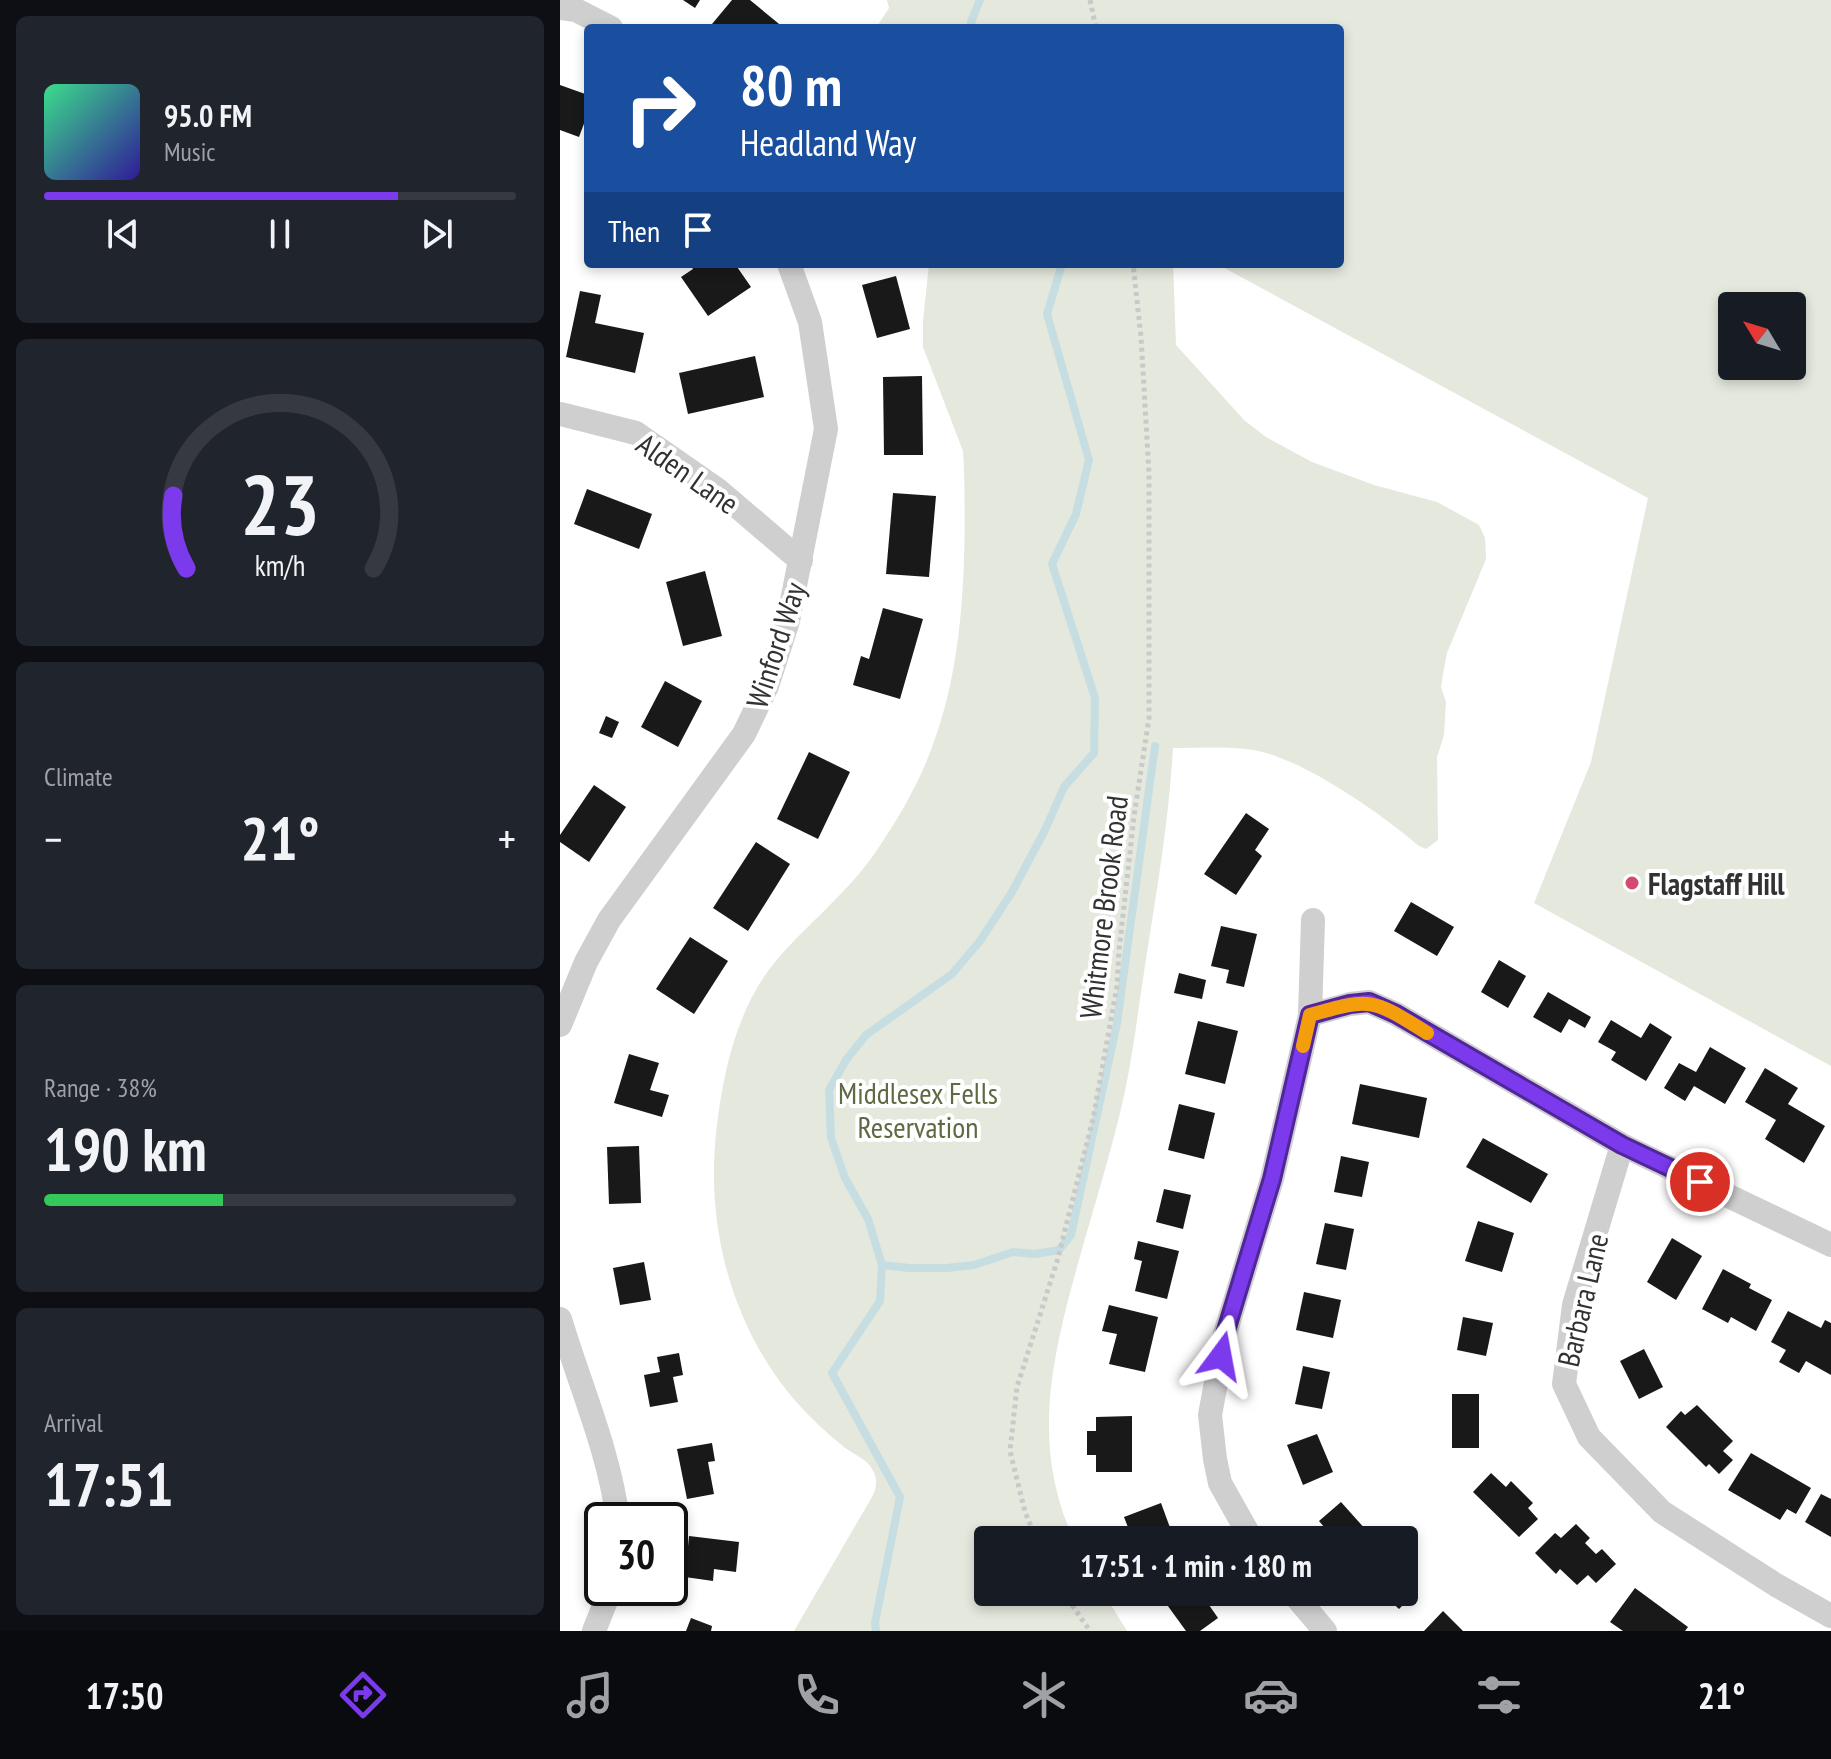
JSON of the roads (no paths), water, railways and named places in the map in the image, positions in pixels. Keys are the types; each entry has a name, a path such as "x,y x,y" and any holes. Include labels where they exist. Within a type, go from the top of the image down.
{"street":[{"path":"560,8 576,10 603,24"},
{"name":"Winford Way","path":"560,1025 586,962 609,920 715,778 756,711 788,621 826,429 810,322 790,268"},
{"name":"Alden Lane","path":"560,414 636,433 718,490 801,561"},
{"path":"1244,1526 1220,1483 1210,1415 1225,1334 1272,1179 1310,1015 1313,920"},
{"path":"1310,1015 1369,1002 1396,1014 1622,1145 1831,1245"},
{"name":"Barbara Lane","path":"1622,1145 1574,1305 1564,1384 1589,1437 1662,1512 1776,1585 1831,1616"},
{"path":"560,1319 567,1356 611,1474 615,1502"},
{"path":"594,1631 604,1606"},
{"path":"1304,1606 1325,1631"}],"waterway":[{"path":"972,24 980,0"},
{"path":"876,1631 900,1497 832,1373 880,1301 882,1265 868,1219 845,1178 831,1138 829,1090 846,1060 866,1035 952,974 980,941 1012,892 1064,787 1094,753 1095,698 1052,564 1076,514 1089,460 1047,314 1061,268"},
{"path":"882,1265 909,1268 974,1265 1013,1252 1035,1254 1059,1250 1071,1235 1117,1023 1155,746"}],"place":[{"name":"Flagstaff Hill","path":"1632,883"}],"park label":[{"name":"Middlesex Fells Reservation","path":"918,1109"}]}
